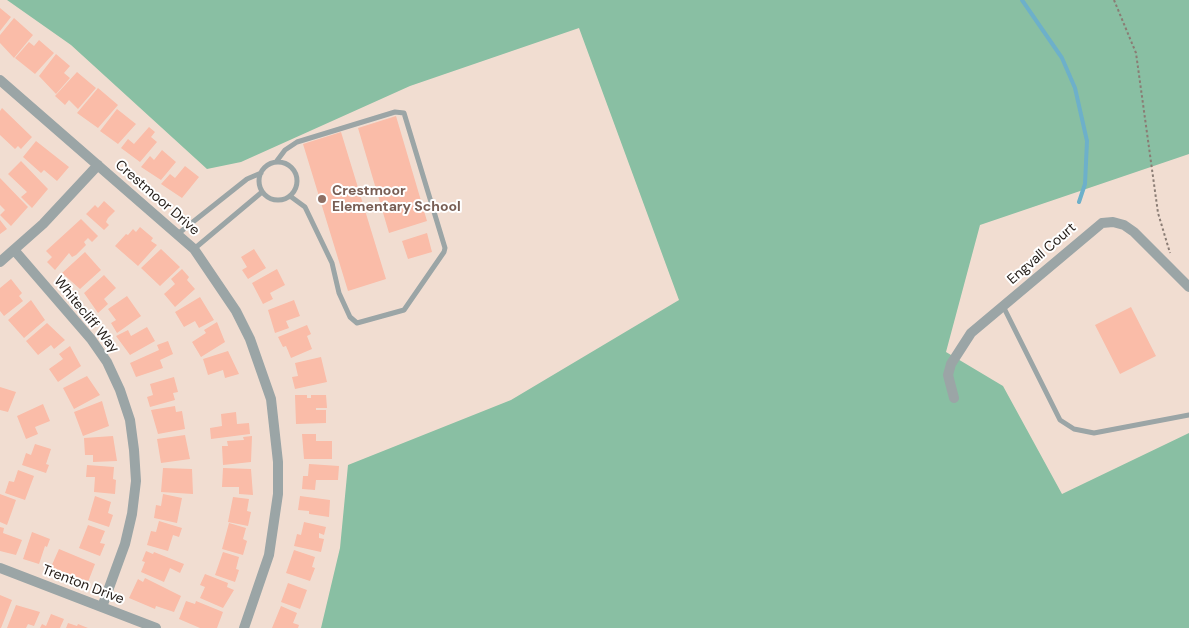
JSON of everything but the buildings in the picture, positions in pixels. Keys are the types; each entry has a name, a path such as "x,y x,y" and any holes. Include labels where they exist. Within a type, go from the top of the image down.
{"street":[{"name":"Crestmoor Drive","path":"0,80 194,249 231,303 250,340 271,399 276,429 278,486 274,524 261,583 244,628"},
{"path":"0,262 68,199 98,165"},
{"name":"Engvall Court","path":"954,398 948,375 951,364 971,333 1102,223 1113,222 1124,225 1134,232 1189,287"},
{"name":"Whitecliff Way","path":"14,250 90,339 107,362 120,390 130,420 136,481 132,514 125,544 102,607"},
{"name":"Trenton Drive","path":"0,568 156,628"}],"lane":[{"path":"179,234 247,179 261,173 267,166 276,162 285,150 297,142 395,112 404,113 445,248 444,252 404,310 357,323 350,317 339,293 332,263 305,207 290,196"},
{"path":"261,173 259,183 262,192 275,200 282,200 290,196 296,186 296,174 288,166 276,162"},
{"path":"194,249 262,192"},
{"path":"1002,306 1060,420 1074,429 1094,433 1189,415"}],"path":[{"path":"1114,0 1136,53 1158,213 1172,258"}],"green space":[{"path":"7,0 1189,0 1189,154 980,225 946,352 1003,386 1062,494 1189,433 1189,628 321,628 340,548 348,465 511,400 679,300 579,28 410,86 241,162 207,169 71,45"}],"waterway":[{"path":"1022,0 1062,58 1075,88 1087,141 1085,184 1079,202"}],"place":[{"name":"Crestmoor Elementary School","path":"322,199"}]}
